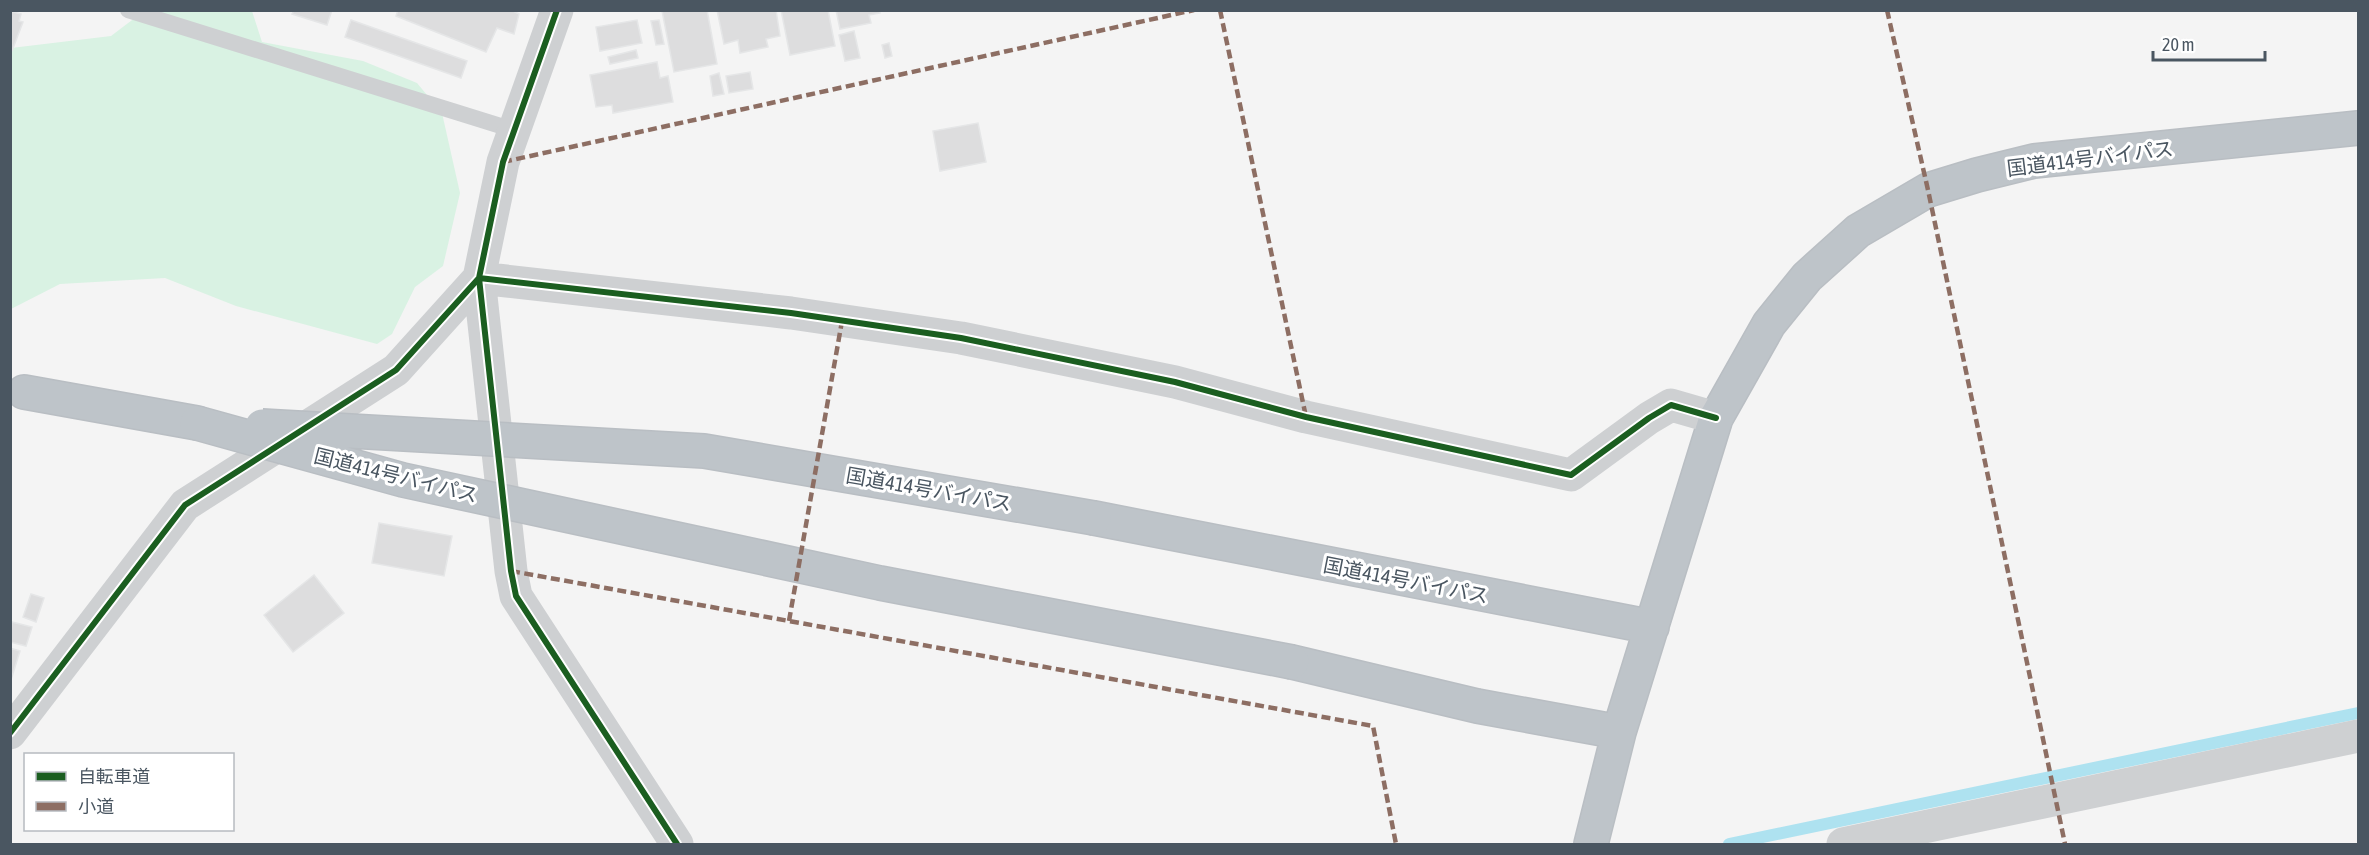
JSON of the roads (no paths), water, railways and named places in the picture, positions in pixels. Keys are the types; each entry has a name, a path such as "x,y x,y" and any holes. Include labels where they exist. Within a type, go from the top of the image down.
{"highway":[{"name":"国道414号バイパス","path":"1590,844 1619,732 1716,418 1769,324 1807,277 1858,231 1928,190 2034,161 2358,128"},
{"name":"国道414号バイパス","path":"24,392 197,423 403,480 880,583 1292,662 1477,706 1619,732"},
{"name":"国道414号バイパス","path":"197,423 704,451 1094,518 1652,627"}],"street":[{"path":"556,10 503,162 479,278 516,596 677,844"},
{"path":"479,278 792,314 961,338 1175,382 1306,417 1570,475 1649,418 1671,405 1716,418"},
{"path":"10,733 185,506 396,370 479,278"},
{"path":"1843,844 2358,736"}],"lane":[{"path":"128,10 514,130"}],"waterway":[{"path":"1729,844 2358,713"}]}
